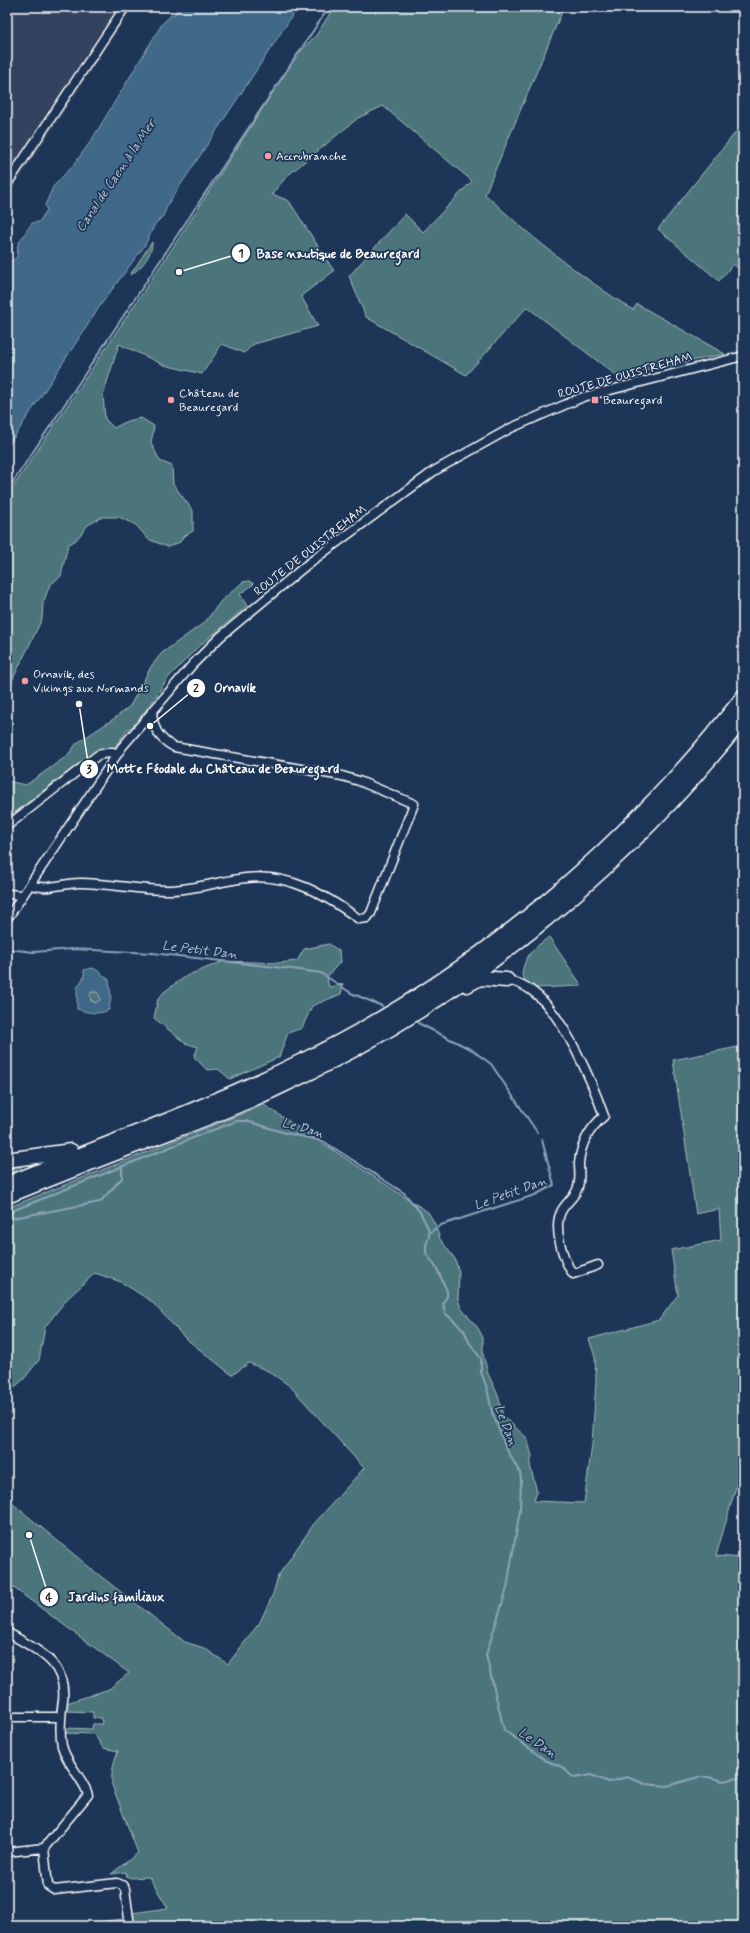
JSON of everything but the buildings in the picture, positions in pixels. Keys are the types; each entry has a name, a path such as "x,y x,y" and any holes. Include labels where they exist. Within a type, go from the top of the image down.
{"highway":[{"path":"7,1184 226,1096 304,1060 377,1021 481,953 536,911 609,846 682,771 743,697"},
{"path":"7,1196 274,1090 362,1045 456,986 507,950 573,896 616,858 683,790 743,718"},
{"path":"507,950 499,968 500,974 507,980"},
{"path":"456,986 466,986 484,978 507,980"},
{"path":"7,1160 62,1153 107,1143"}],"street":[{"path":"7,184 125,7"},
{"name":"ROUTE DE OUISTREHAM","path":"7,919 117,754 152,712 193,664 220,637 309,563 434,471 461,454 511,428 583,397 743,356"},
{"path":"30,885 45,889 80,883 158,890 188,888 246,878 272,878 318,892 359,919 367,918 371,913 414,804 360,781 342,776 174,747 165,742 157,734 153,723 152,712"},
{"path":"7,826 98,756 112,752 117,754"},
{"path":"7,894 23,895"},
{"path":"507,980 515,982 533,991 550,1009 568,1036 598,1099 604,1116 591,1127 584,1140 579,1163 579,1182 574,1197 561,1211 559,1231 563,1256 573,1274 598,1265"},
{"path":"7,1632 57,1667 64,1684 61,1716 61,1740 64,1752 88,1795 44,1848 7,1852"},
{"path":"7,1717 61,1716"},
{"path":"44,1848 48,1886 50,1889 54,1890 117,1883 122,1885 125,1889 130,1926"}],"shaded area":[{"path":"7,7 133,7 7,198"}],"green space":[{"path":"334,7 564,7 485,194 538,241 575,270 633,310 637,304 725,354 617,376 527,307 466,375 366,317 349,276 405,214 423,232 472,181 383,106 358,118 287,176 272,194 289,201 334,271 301,296 318,326 254,344 244,353 222,344 202,374 164,365 119,344 103,395 105,419 114,428 127,421 141,418 154,426 151,443 160,461 172,466 173,484 193,511 193,531 183,537 180,542 168,547 148,539 136,525 119,517 102,517 88,525 76,540 68,545 61,576 50,585 43,603 42,619 7,691 7,496 175,244 297,55 317,34"},
{"path":"743,123 743,272 733,264 719,281 658,229"},
{"path":"152,242 152,247 145,261 134,273 130,275"},
{"path":"249,581 254,584 240,594 247,606 197,648 168,678 135,725 127,730 115,747 96,753 7,818 7,781 26,785 67,756 77,743 115,718 130,706 152,665 162,653 205,622 221,601 243,582"},
{"path":"549,937 582,986 535,988 529,986 522,976 527,958"},
{"path":"329,944 339,951 340,962 327,977 329,987 343,984 341,994 312,1006 302,1028 288,1033 279,1057 230,1079 218,1069 207,1070 194,1057 198,1047 185,1043 154,1018 158,999 165,991 188,975 224,961 279,963 297,961 304,949"},
{"path":"91,992 97,992 101,999 96,1003 92,1001 89,996"},
{"path":"743,1046 743,1463 716,1556 743,1558 743,1926 133,1926 132,1913 168,1908 149,1877 127,1878 126,1872 111,1874 138,1853 112,1785 113,1768 118,1751 103,1748 94,1734 65,1733 65,1728 92,1729 93,1724 102,1724 101,1718 93,1718 93,1712 66,1711 67,1703 109,1689 129,1673 7,1583 7,1499 94,1571 185,1642 204,1648 228,1664 260,1622 273,1594 278,1576 313,1525 364,1468 290,1386 268,1371 249,1363 232,1375 185,1338 151,1301 121,1282 95,1273 66,1300 45,1327 39,1360 23,1380 7,1393 7,1208 264,1105 428,1212 435,1224 440,1239 455,1259 459,1272 458,1299 461,1308 478,1328 483,1338 483,1354 488,1374 498,1395 503,1416 527,1438 532,1456 530,1465 537,1492 534,1501 584,1503 592,1445 596,1380 595,1357 589,1339 659,1320 678,1295 671,1250 721,1240 719,1209 696,1214 673,1060"},
{"path":"18,1164 23,1171 7,1177 7,1166"},
{"path":"123,1919 124,1926 98,1926 97,1922"}],"water":[{"name":"Canal de Caen à la Mer","path":"178,7 298,7 168,204 163,216 155,224 145,245 102,303 7,448 7,265 17,257 18,244 32,223 39,222 47,210 45,205 53,187 75,163 91,141 162,24 171,15 175,14"},
{"path":"92,968 97,970 109,980 111,997 109,1010 101,1013 93,1013 77,1009 77,988 84,977 84,970","holes":["91,992 97,992 101,999 96,1003 91,1001 90,996"]}],"waterway":[{"path":"7,491 329,7"},
{"name":"Le Petit Dan","path":"7,949 34,952 72,949 152,953 321,973 351,993 382,1006"},
{"name":"Le Petit Dan","path":"418,1023 472,1050 491,1064 537,1132"},
{"name":"Le Dan","path":"7,1213 237,1121 246,1121 286,1133 323,1141 404,1193 420,1212 428,1228 429,1237 426,1245 426,1253 437,1269 447,1291 447,1296 443,1303 445,1313 464,1330 469,1342 481,1359 481,1372 487,1388 492,1412 506,1448 520,1473 520,1510 507,1588 486,1655 504,1730 545,1760 562,1767 574,1778 591,1775 609,1782 627,1777 645,1784 667,1786 699,1777 708,1777 723,1781 743,1777"},
{"name":"Le Petit Dan","path":"429,1233 441,1225 535,1195 554,1185 542,1140"},
{"name":"Le Dan","path":"7,1219 100,1202 122,1178 122,1166"}],"place":[{"name":"Accrobranche","path":"268,156"},
{"name":"Base nautique de Beauregard","path":"179,272"},
{"name":"Château de Beauregard","path":"171,400"},
{"name":"Beauregard","path":"595,400"},
{"name":"Ornavik, des Vikings aux Normands","path":"25,681"},
{"name":"Motte Féodale du Château de Beauregard","path":"79,704"},
{"name":"Ornavik","path":"150,726"},
{"name":"Jardins familiaux","path":"29,1535"}]}
